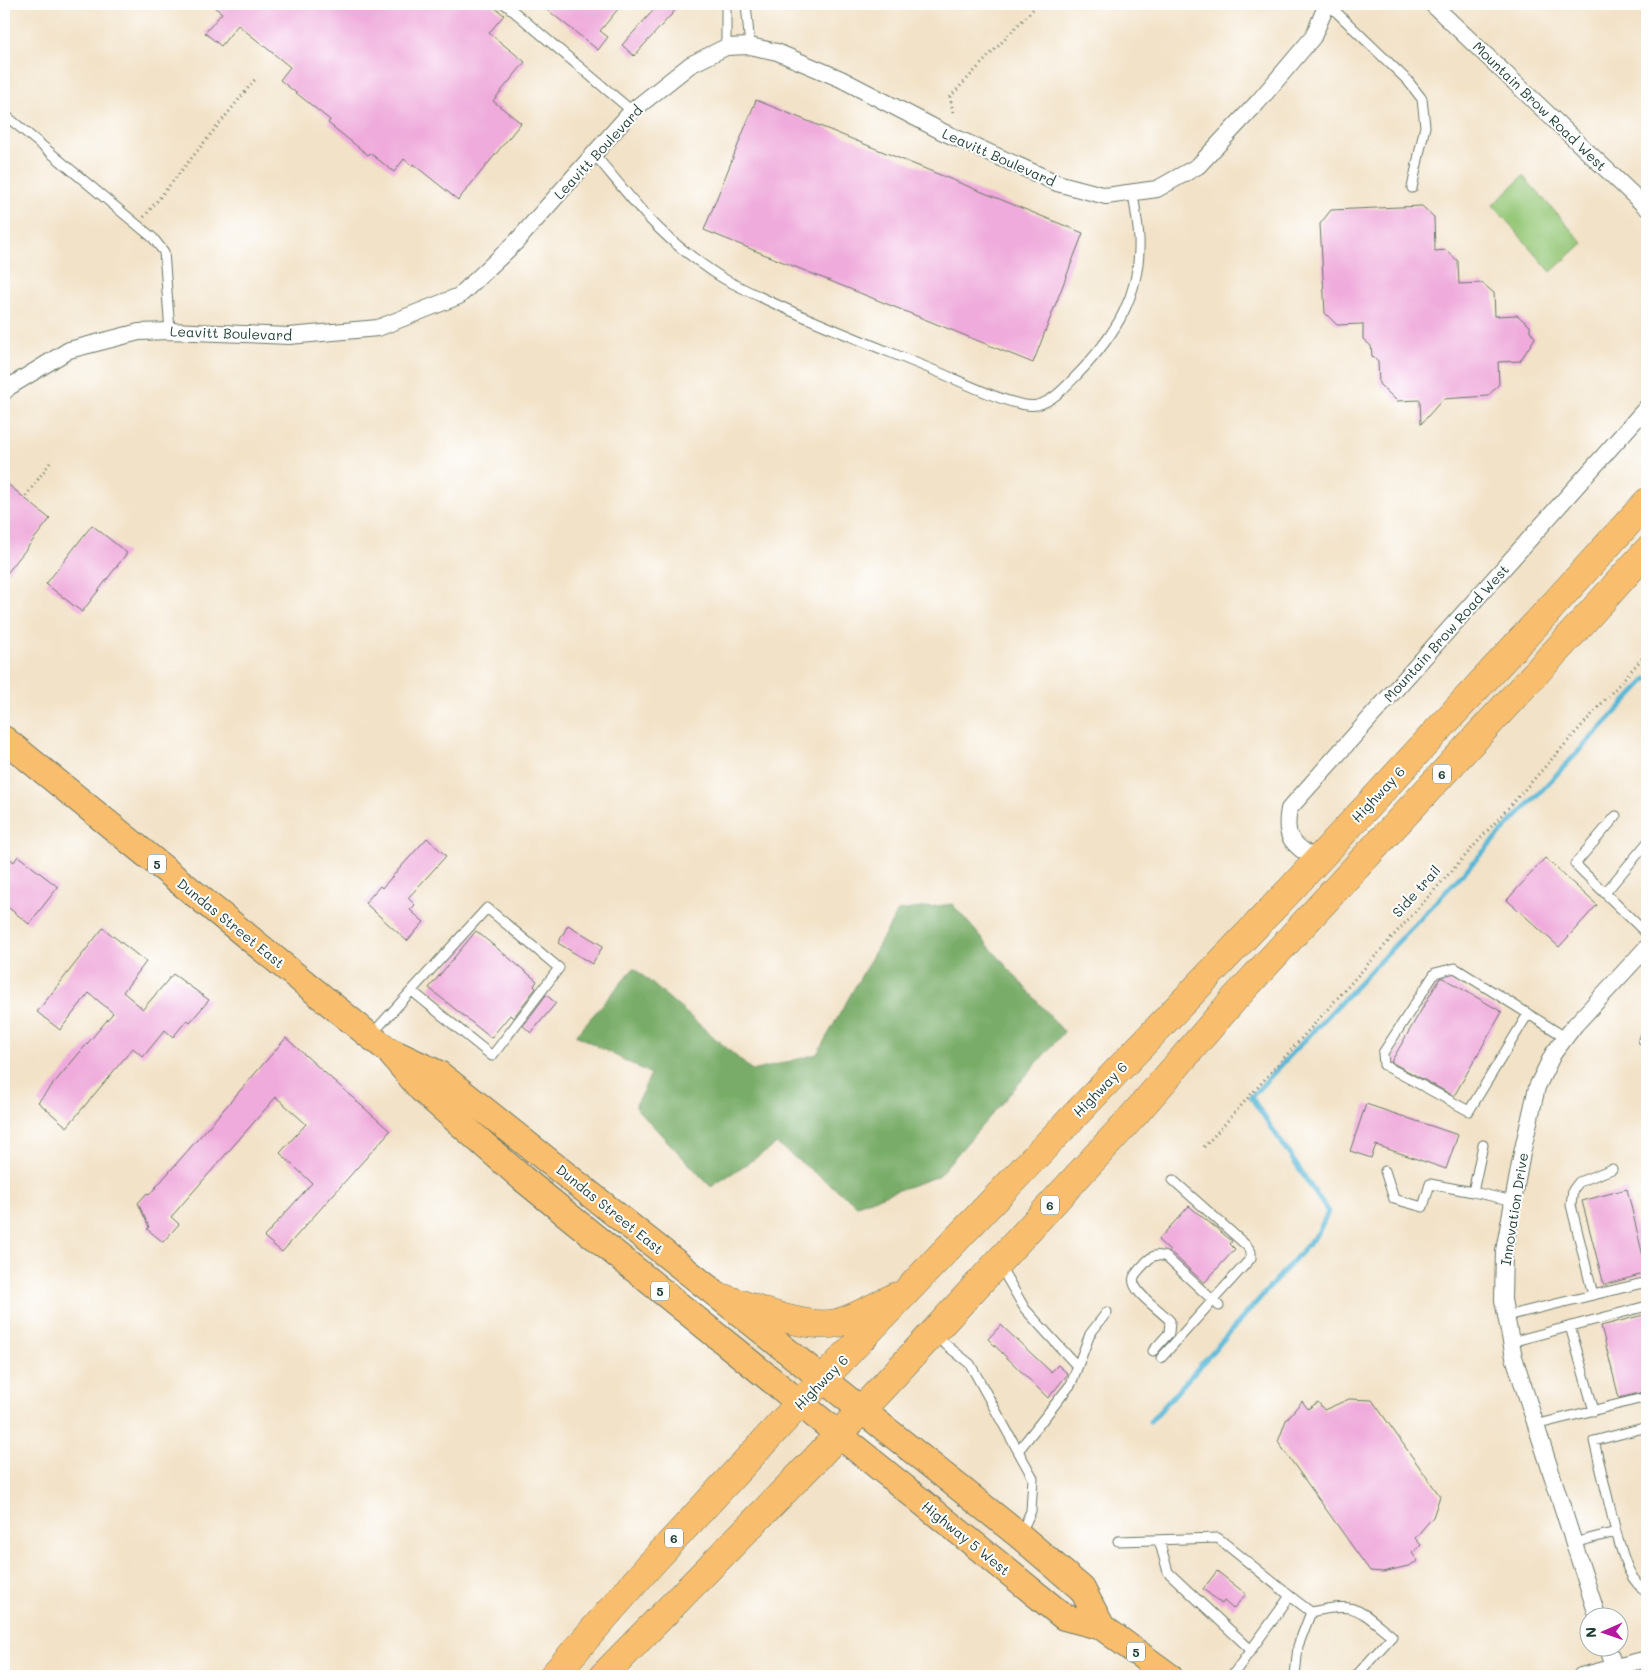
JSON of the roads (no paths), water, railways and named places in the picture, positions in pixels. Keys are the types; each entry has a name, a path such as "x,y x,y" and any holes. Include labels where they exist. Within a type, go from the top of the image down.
{"highway":[{"name":"Highway 6","path":"553,1676 650,1565 799,1404 1318,861 1647,502"},
{"name":"6","path":"603,1676 838,1435 998,1263 1134,1115 1236,997 1647,551"},
{"path":"724,1298 793,1319 821,1324 847,1319 910,1290"}],"main road":[{"name":"Dundas Street East","path":"4,739 379,1043 420,1089 522,1178 799,1404"},
{"name":"Dundas Street East","path":"379,1043 440,1074 824,1379"},
{"name":"5","path":"824,1379 861,1409"},
{"name":"5","path":"799,1404 838,1435"},
{"name":"Highway 5 West","path":"861,1409 1020,1536 1082,1589 1102,1627"},
{"name":"Highway 5 West","path":"838,1435 1064,1617 1102,1627 1169,1676"}],"street":[{"name":"Leavitt Boulevard","path":"4,392 9,386 70,350 139,332 170,330 288,336 378,328 459,296 516,242 632,111 690,66 726,47 750,46 777,52 841,79 943,132 1057,183 1106,196 1157,190 1198,166 1258,102 1313,38 1327,4"},
{"name":"Mountain Brow Road West","path":"1432,4 1647,208"},
{"name":"Mountain Brow Road West","path":"1318,861 1296,847 1287,834 1286,823 1289,809 1647,406"},
{"path":"1290,890 1314,913"},
{"name":"Innovation Drive","path":"1595,1608 1535,1426 1511,1342 1503,1300 1504,1251 1537,1087 1553,1054 1565,1037 1647,947"},
{"path":"1611,1658 1614,1667"},
{"path":"1581,1676 1647,1658"}],"lane":[{"path":"505,4 632,111"},
{"path":"726,4 726,47"},
{"path":"746,4 750,46"},
{"path":"1327,4 1408,81 1422,99 1425,126 1412,188"},
{"path":"4,114 153,238 164,252 170,330"},
{"path":"594,154 650,221 688,254 726,280 786,310 1013,402 1036,406 1052,398 1072,380 1102,349 1124,316 1129,302 1136,267 1139,240 1133,193"},
{"path":"1616,816 1575,864 1647,934"},
{"path":"1605,893 1647,843"},
{"path":"379,1043 412,991 487,908 559,968 492,1056 412,991"},
{"path":"1528,1014 1469,1111 1384,1065 1383,1054 1435,973 1455,968 1565,1037"},
{"path":"1472,1192 1484,1145"},
{"path":"1593,1296 1571,1205 1572,1197 1579,1182 1612,1170"},
{"path":"1385,1171 1394,1199 1423,1207 1430,1184 1514,1201"},
{"path":"1173,1180 1251,1252 1251,1258 1216,1303 1157,1355 1169,1333 1170,1321 1136,1290 1133,1283 1134,1276 1152,1256 1158,1254 1166,1257 1216,1303"},
{"path":"998,1263 1024,1309 1078,1366"},
{"path":"1506,1316 1647,1282"},
{"path":"1511,1342 1647,1306"},
{"path":"1018,1451 1071,1384 1090,1334 1107,1312"},
{"path":"1570,1326 1594,1411"},
{"path":"932,1334 970,1364 1033,1478 1030,1511 1020,1536"},
{"path":"1535,1426 1647,1397"},
{"path":"1647,1427 1594,1441 1616,1532 1634,1579 1647,1591"},
{"path":"1573,1542 1616,1532"},
{"path":"1118,1541 1218,1538 1311,1612"},
{"path":"1159,1540 1168,1572 1251,1650"},
{"path":"1232,1676 1290,1596"},
{"path":"1311,1612 1333,1606 1357,1608 1392,1636 1356,1676"},
{"path":"1295,1676 1298,1646 1311,1612"}],"waterway":[{"path":"1150,1422 1318,1233 1328,1212 1251,1097 1647,679"}]}
